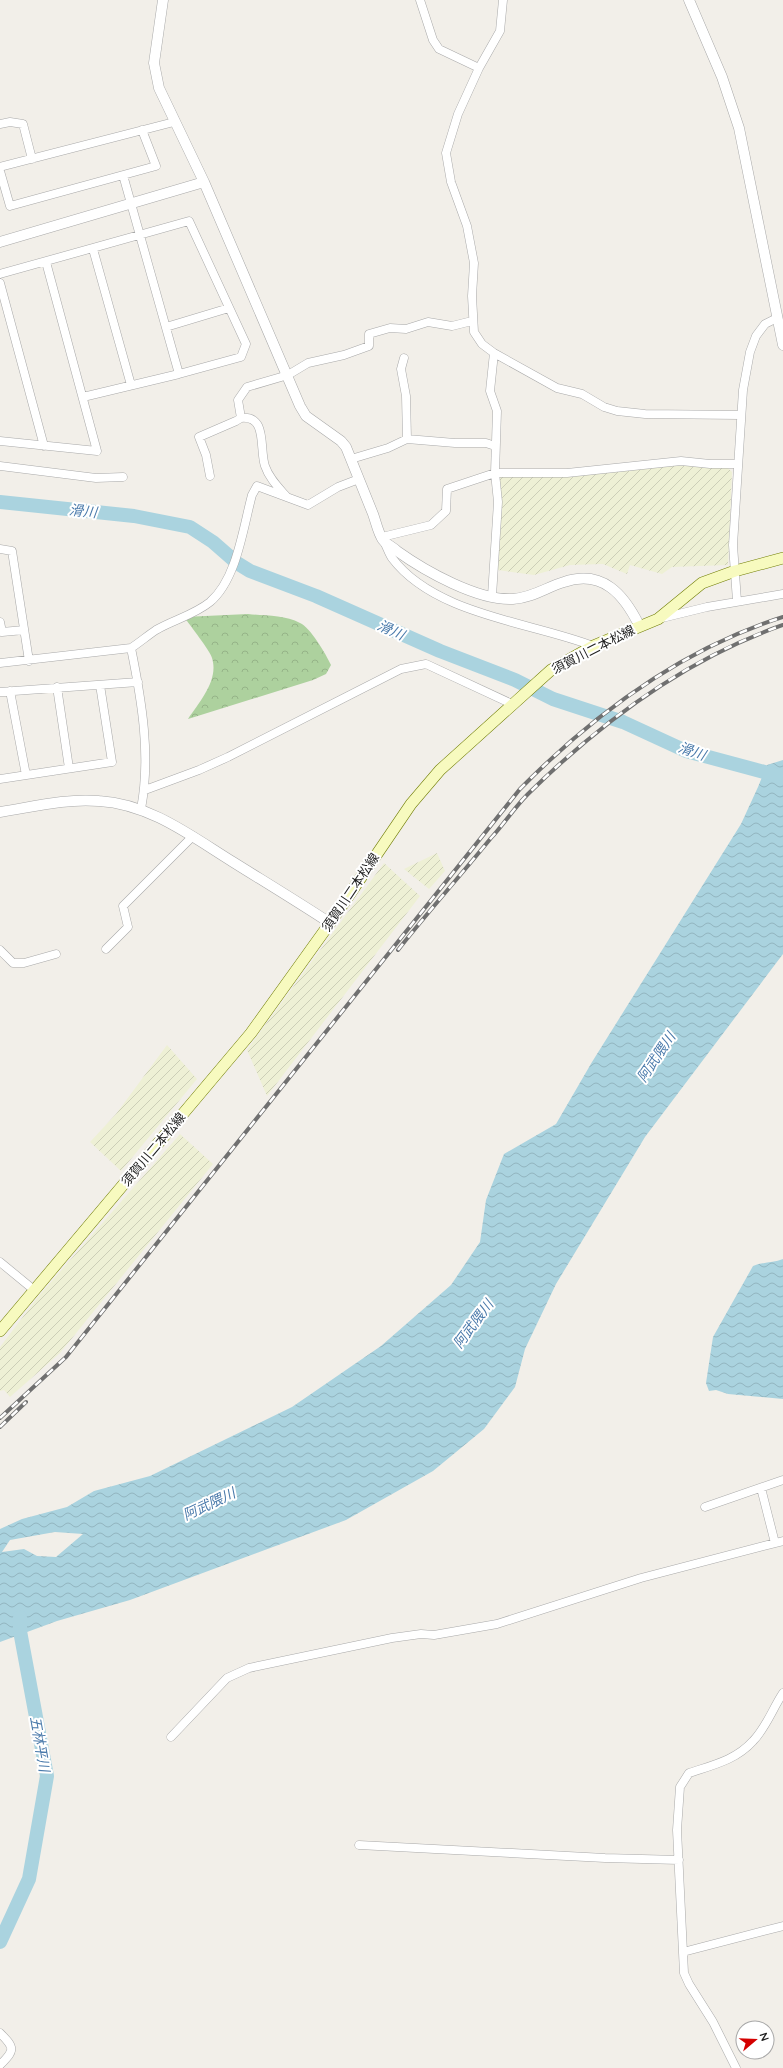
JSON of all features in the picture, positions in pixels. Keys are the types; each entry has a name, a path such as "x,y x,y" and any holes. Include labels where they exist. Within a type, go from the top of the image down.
{"main road":[{"name":"須賀川二本松線","path":"2,1326 251,1033 330,923 411,804 440,770 544,675 593,646 639,625 658,619 702,584 735,571 783,558"}],"street":[{"path":"163,0 158,32 155,70 159,88 204,182 306,416 341,441 351,459 382,538 392,558 423,587 436,594 497,620 550,632 593,646"},
{"path":"420,0 433,40 439,49 479,68"},
{"path":"504,0 500,31 479,68 458,114 446,152 451,182 467,226 474,264 472,321 474,332 482,344 494,353 557,388 582,394 604,407 617,411 645,414 740,415"},
{"path":"689,0 722,77 740,128 783,345"},
{"path":"0,124 10,122 22,124 32,159"},
{"path":"0,167 174,122"},
{"path":"0,171 10,206 156,166 142,130"},
{"path":"123,175 179,374"},
{"path":"0,242 131,205 204,182"},
{"path":"0,274 140,236 189,221 246,344 241,357 179,374 83,397"},
{"path":"93,249 131,385"},
{"path":"0,441 97,451 46,262"},
{"path":"0,283 44,446"},
{"path":"166,327 229,308"},
{"path":"737,601 733,545 740,415 750,352 756,336 765,324 777,318"},
{"path":"241,418 238,400 248,387 288,376 308,363 344,355 369,346 369,334 390,328 406,329 428,322 452,326 472,321"},
{"path":"492,596 498,502 495,473 497,411 490,390 494,353"},
{"path":"404,358 401,369 406,396 407,439"},
{"path":"210,476 206,455 199,436 241,418 250,417 255,421 261,434 264,465 269,476 286,497"},
{"path":"351,459 388,448 407,439 455,443 486,443 495,446"},
{"path":"382,538 431,525 446,511 447,489 495,473 567,473 681,460 710,464 737,464"},
{"path":"0,466 96,478 123,477"},
{"path":"0,663 29,661 131,648 155,631 193,613 210,601 222,588 233,567 252,495 257,486 308,504 359,479"},
{"path":"382,538 412,562 442,578 461,588 492,596 511,599 521,598 542,592 565,581 584,578 597,580 612,588 623,597 639,625"},
{"path":"0,550 12,551 29,661"},
{"path":"658,619 737,601 783,594"},
{"path":"0,622 2,632 24,630"},
{"path":"131,648 138,682 146,750 145,790 141,810"},
{"path":"145,790 199,770 228,757 401,669 417,664 426,664 514,702"},
{"path":"0,692 138,682"},
{"path":"0,779 112,762 100,685"},
{"path":"57,688 69,768"},
{"path":"10,691 26,775"},
{"path":"0,812 71,801 99,801 141,810 159,817 193,836 330,923"},
{"path":"106,949 128,927 123,906 193,836"},
{"path":"0,950 13,962 24,963 56,954"},
{"path":"0,1262 34,1290"},
{"path":"705,1507 783,1480"},
{"path":"171,1737 227,1678 248,1668 392,1638 421,1634 434,1635 497,1624 649,1576 779,1542 761,1488"},
{"path":"736,2068 713,2022 686,1978 683,1952 677,1830 679,1794 685,1777 689,1773 716,1765 742,1751 754,1741 783,1693"},
{"path":"359,1845 605,1858 679,1860"},
{"path":"683,1952 783,1926"},
{"path":"0,2033 11,2045 12,2049 11,2054 0,2065"}],"green space":[{"path":"683,464 709,468 728,468 732,472 728,565 672,567 662,574 630,565 627,574 603,564 570,565 534,575 498,570 501,510 499,476"},
{"path":"248,614 288,618 304,626 317,641 331,665 326,674 313,680 188,719 203,698 211,682 213,666 212,658 208,650 184,617"},
{"path":"437,853 445,871 429,889 404,869"},
{"path":"384,863 420,896 267,1096 247,1050"},
{"path":"167,1045 197,1079 121,1171 90,1142 116,1114"},
{"path":"180,1134 213,1164 60,1353 10,1397 4,1390 0,1391 0,1347 38,1297"}],"water":[{"name":"阿武隈川","path":"783,760 783,954 645,1137 556,1284 525,1349 515,1387 484,1429 433,1471 346,1520 130,1600 57,1621 0,1642 0,1529 22,1519 67,1507 94,1491 150,1476 292,1407 381,1346 451,1285 480,1242 486,1200 504,1154 556,1124 592,1062 741,824 767,765","holes":["55,1532 83,1534 56,1557 37,1556 24,1549 2,1552 10,1540"]},
{"path":"783,1259 783,1399 728,1394 716,1390 709,1391 706,1383 713,1337 753,1266"}],"waterway":[{"name":"滑川","path":"0,502 134,516 190,527 213,542 237,563 250,571 316,596 440,651 515,680 553,699 623,722 686,751 783,777"},
{"name":"五林平川","path":"0,1942 29,1879 47,1776 20,1631 20,1617"}],"railway":[{"path":"0,1418 66,1357 520,789 578,735 641,687 710,647 783,617"},
{"path":"398,950 523,799 556,767 585,742 646,695 678,674 747,639 783,625"},
{"path":"0,1427 26,1402"}]}
